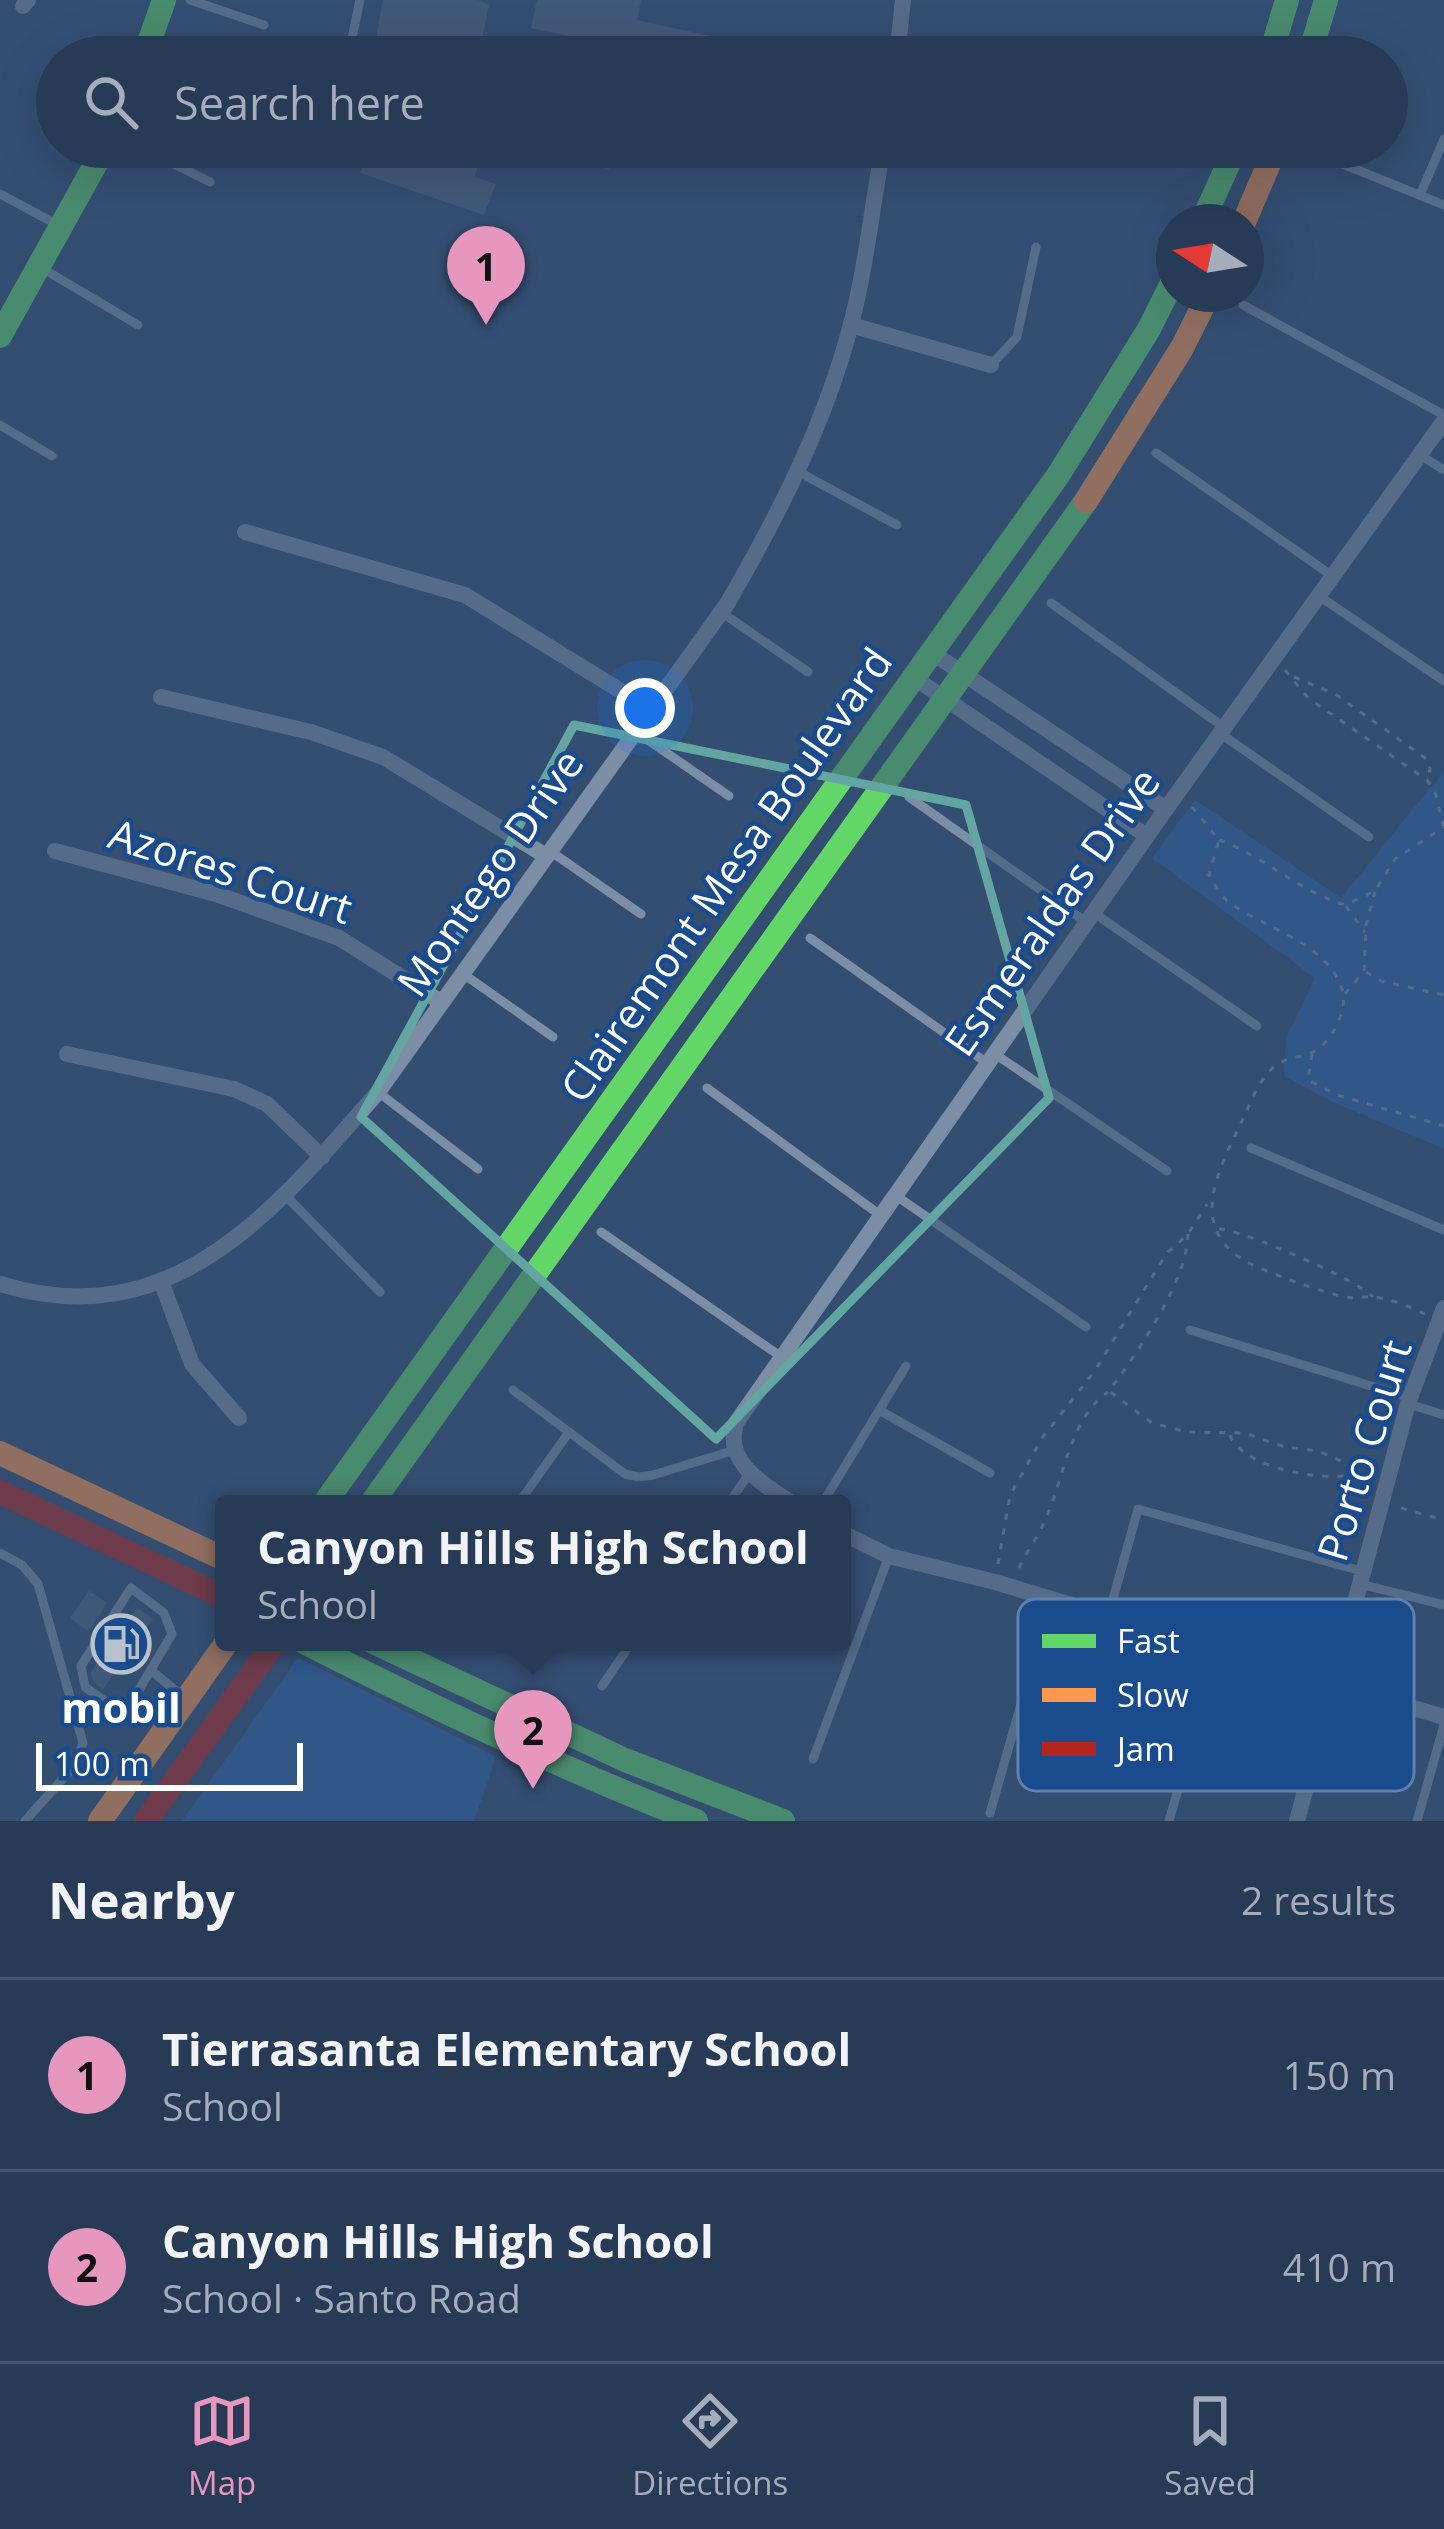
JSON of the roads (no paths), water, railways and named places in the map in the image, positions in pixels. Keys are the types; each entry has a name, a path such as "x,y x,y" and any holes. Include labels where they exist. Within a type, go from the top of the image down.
{"main road":[{"path":"151,36 164,0"},
{"path":"1276,36 1287,0"},
{"path":"1315,36 1326,0"},
{"path":"0,337 94,168"},
{"path":"1210,204 1226,168"},
{"path":"1252,204 1267,168"},
{"name":"Clairemont Mesa Boulevard","path":"331,1495 1059,474 1158,312"},
{"name":"Clairemont Mesa Boulevard","path":"376,1495 1090,495 1200,312"},
{"path":"0,1453 215,1555"},
{"path":"0,1492 215,1593"},
{"path":"100,1821 220,1651"},
{"path":"146,1821 268,1651"},
{"path":"322,1651 436,1709 696,1821"},
{"path":"393,1651 625,1760 784,1821"}],"street":[{"path":"899,36 902,0"},
{"name":"Montego Drive","path":"0,1284 35,1295 99,1297 136,1291 191,1270 218,1254 322,1157 378,1092 721,612 773,524 818,426 851,325 879,168"},
{"path":"851,325 991,365"},
{"name":"Esmeraldas Drive","path":"734,1450 736,1423 781,1356 1444,418"},
{"path":"245,532 465,595 650,709"},
{"path":"931,652 1166,809"},
{"path":"913,677 1147,836"},
{"path":"161,697 311,732 383,757 548,854"},
{"name":"Azores Court","path":"55,851 216,894 339,938 441,1002"},
{"path":"67,1054 234,1089 266,1104 322,1157"},
{"path":"161,1281 192,1364 239,1418"},
{"name":"Porto Court","path":"1356,1599 1409,1400 1442,1314"},
{"path":"734,1450 749,1474 780,1495"},
{"path":"851,1537 889,1556 1051,1599"},
{"path":"1414,1712 1444,1721"},
{"name":"Porto Court","path":"1297,1821 1304,1791"}],"lane":[{"path":"190,0 264,25"},
{"path":"352,36 360,0"},
{"path":"1420,195 1444,139"},
{"path":"182,168 210,182"},
{"path":"1354,168 1444,205"},
{"path":"0,194 62,227"},
{"path":"991,365 1017,337 1036,247"},
{"path":"40,267 138,325"},
{"path":"1255,312 1444,418"},
{"path":"0,425 52,456"},
{"path":"1156,453 1334,577"},
{"path":"1420,455 1444,470"},
{"path":"797,471 897,525"},
{"path":"1319,596 1444,681"},
{"path":"1051,603 1370,837"},
{"path":"721,612 808,672"},
{"path":"635,730 729,796"},
{"path":"909,797 1257,1026"},
{"path":"548,854 640,914"},
{"path":"810,938 1167,1171"},
{"path":"463,973 553,1037"},
{"path":"707,1088 880,1215"},
{"path":"378,1092 478,1169"},
{"path":"1251,1148 1444,1229"},
{"path":"283,1193 380,1292"},
{"path":"895,1195 1086,1327"},
{"path":"601,1232 781,1356"},
{"path":"1190,1330 1444,1415"},
{"path":"827,1495 906,1366"},
{"path":"513,1390 625,1474 639,1478 734,1450"},
{"path":"879,1410 990,1473"},
{"path":"524,1495 569,1432"},
{"path":"734,1495 749,1474"},
{"path":"1113,1599 1138,1509 1444,1605"},
{"path":"0,1553 22,1565 38,1584 83,1743 76,1764 25,1821"},
{"path":"813,1759 889,1556"},
{"path":"130,1588 164,1613 172,1634 124,1715 85,1688 81,1666 145,1561"},
{"path":"602,1686 626,1651"},
{"path":"152,1671 186,1699"},
{"path":"990,1814 1018,1715"},
{"path":"1417,1821 1444,1721"},
{"path":"1169,1821 1178,1791"}],"place":[{"name":"Tierrasanta Elementary School","path":"486,325"},
{"name":"mobil","path":"121,1644"},
{"name":"Canyon Hills High School","path":"533,1789"}]}
